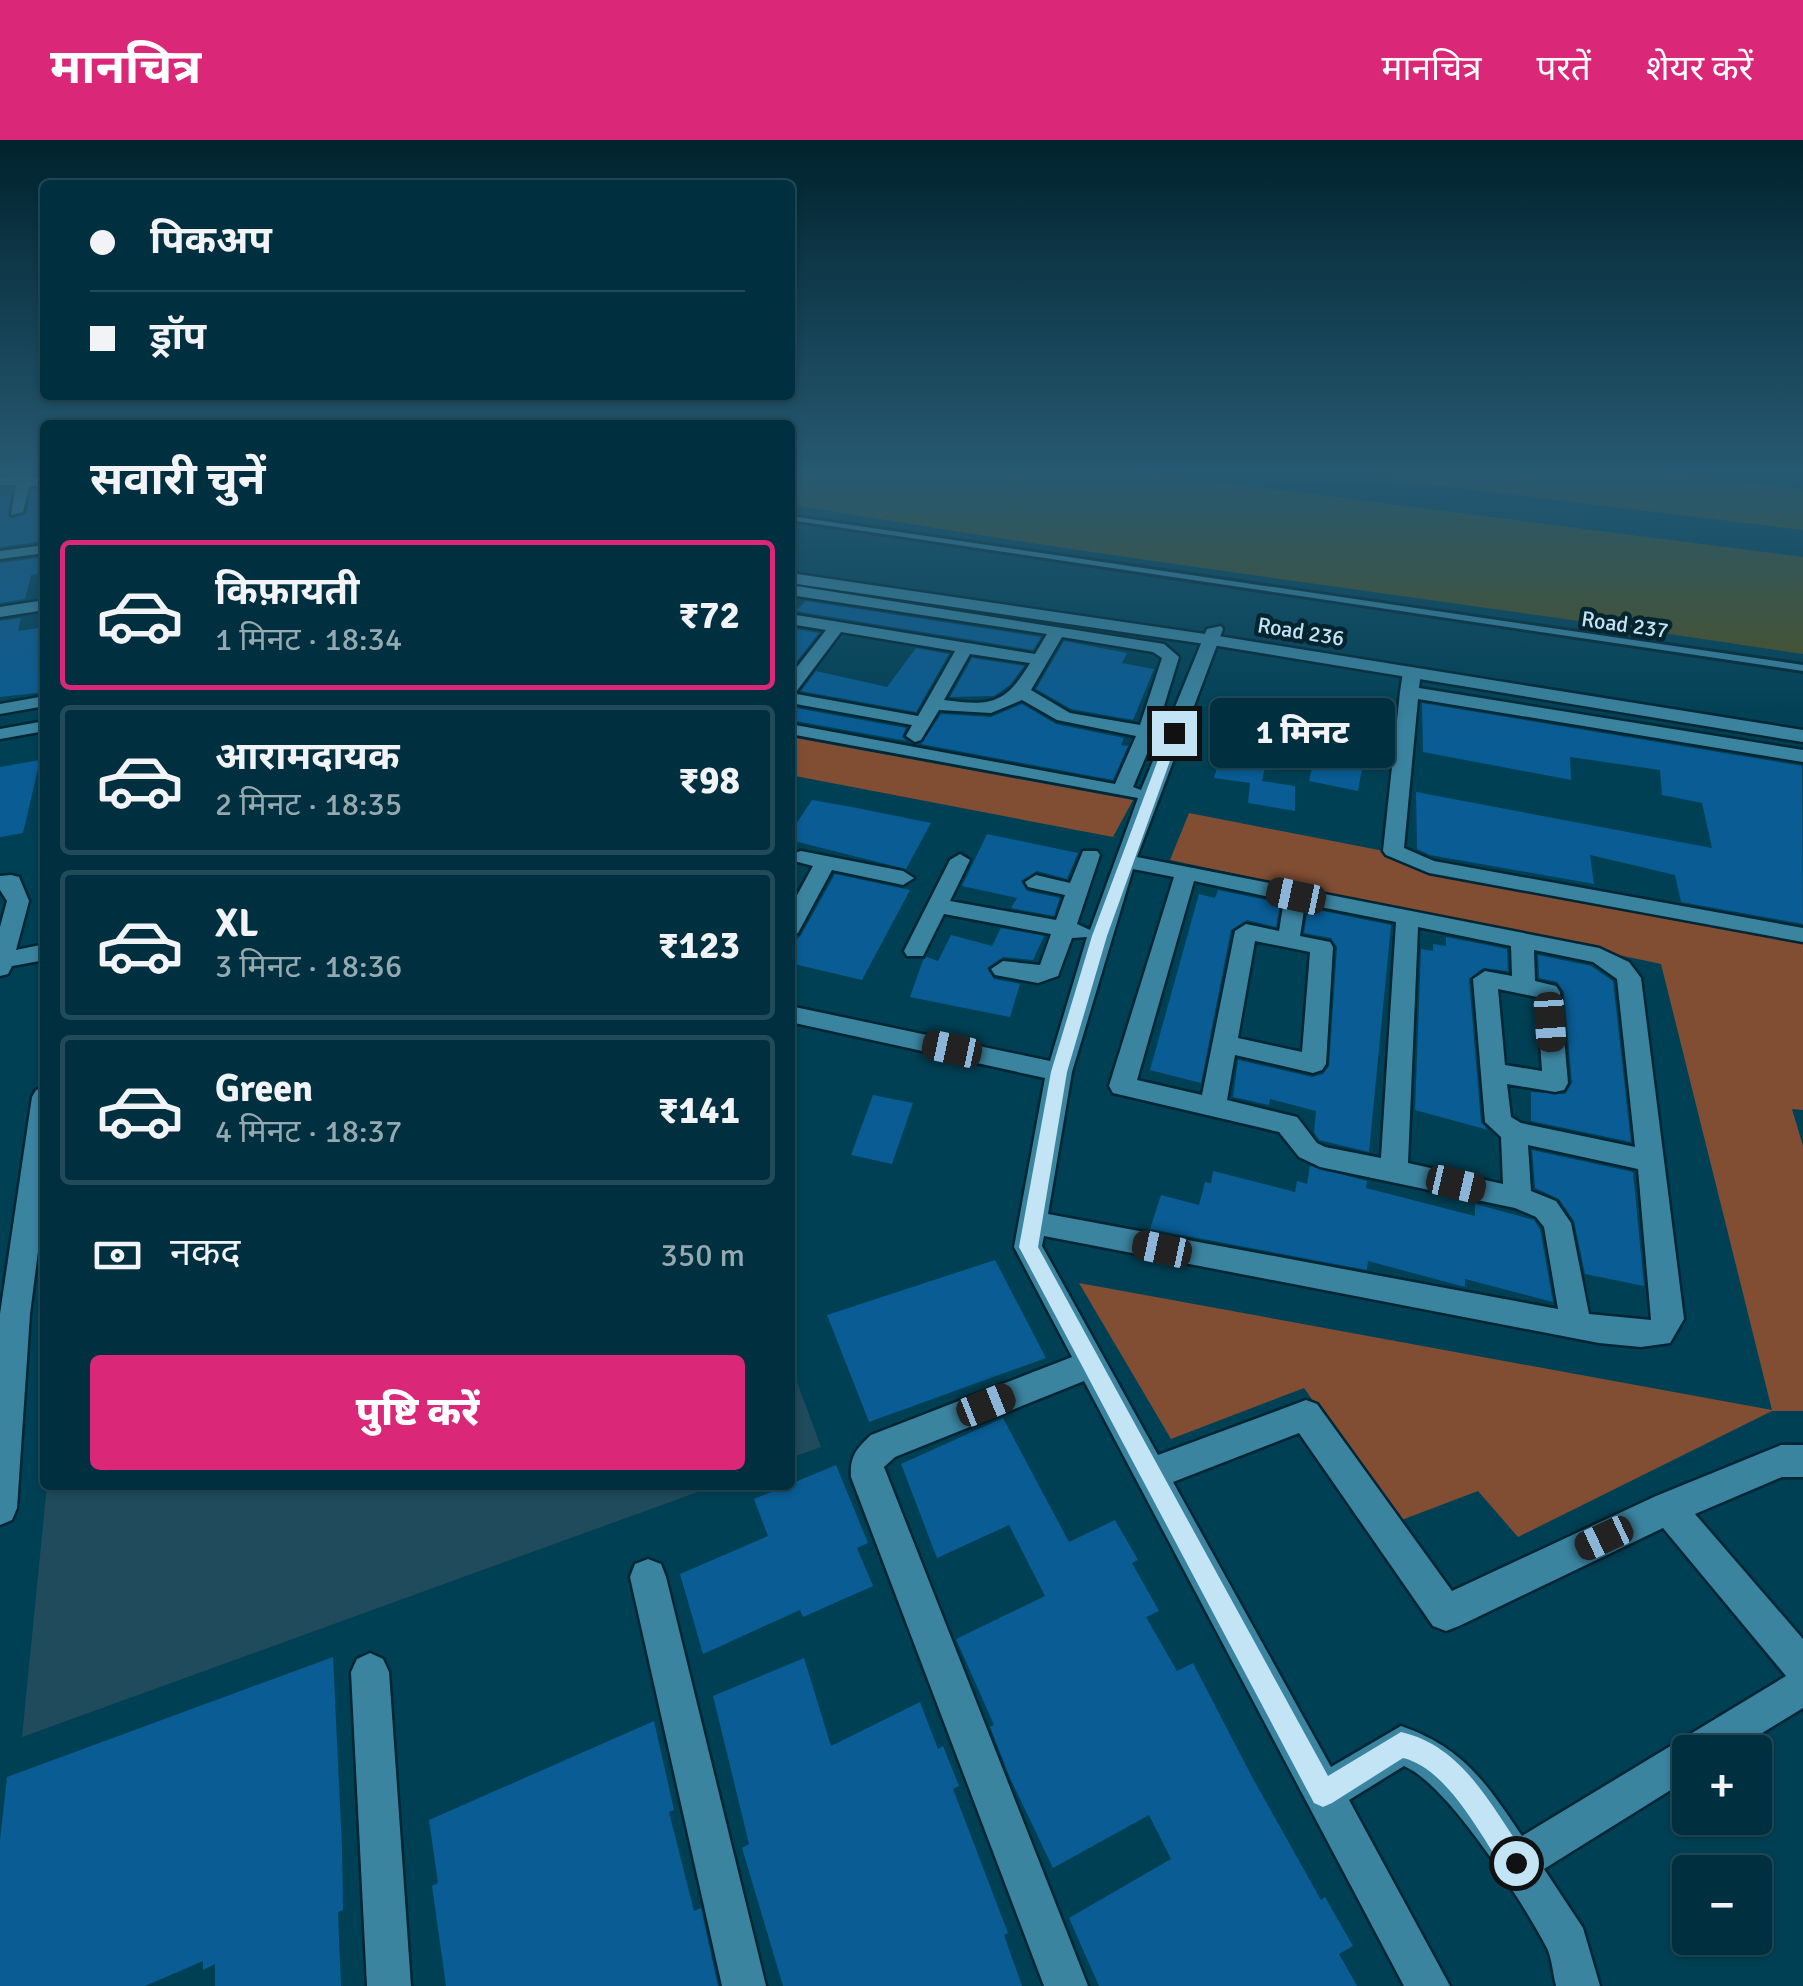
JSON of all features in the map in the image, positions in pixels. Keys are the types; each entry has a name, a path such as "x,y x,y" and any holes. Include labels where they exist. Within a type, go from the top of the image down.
{"street":[{"path":"795,566 1214,634 1803,722"},
{"name":"Road 236","path":"795,579 1214,634 1410,682 1803,736"},
{"path":"796,591 1158,648 1172,657 1147,732 1126,861 1099,936 1059,1072 1028,1247 1428,1986"},
{"path":"0,612 40,606"},
{"path":"795,620 1039,660"},
{"path":"795,682 838,627"},
{"path":"933,704 987,711 1006,706 1022,691 1057,631"},
{"path":"1135,793 1214,634"},
{"path":"908,752 964,648"},
{"path":"1803,756 1410,682 1393,851 1429,867 1803,935"},
{"path":"1022,691 1037,707 1086,722 1147,732"},
{"path":"795,699 923,722"},
{"path":"0,709 40,702"},
{"path":"0,734 40,727"},
{"path":"795,730 1135,793"},
{"path":"1003,969 1045,974 1090,855"},
{"path":"801,857 904,878"},
{"path":"915,951 960,860"},
{"path":"1031,1222 1356,1288 1646,1334 1666,1328 1670,1313 1629,978 1621,968 1599,956 1522,938 1126,861"},
{"path":"795,919 826,862"},
{"path":"1186,873 1122,1086 1288,1124 1308,1150 1320,1156 1518,1198 1546,1209 1557,1223 1576,1324"},
{"path":"0,883 11,882 18,901 1,963 40,953"},
{"path":"1036,882 1078,891"},
{"path":"1288,941 1296,896"},
{"path":"937,906 1099,936"},
{"path":"1394,1171 1407,918"},
{"path":"1213,1105 1246,931 1322,947 1313,1064 1226,1044"},
{"path":"1522,938 1524,986"},
{"path":"1496,1072 1555,1083 1548,992 1485,979 1498,1122 1514,1132 1652,1161"},
{"path":"795,1015 1059,1072"},
{"path":"1514,1132 1518,1198"},
{"path":"0,1508 8,1316 40,1168"},
{"path":"1066,1986 868,1477 867,1461 883,1446 1091,1364"},
{"path":"1150,1474 1306,1416 1446,1612 1668,1508 1781,1461 1803,1461"},
{"path":"1668,1508 1803,1667"},
{"path":"648,1577 744,1986"},
{"path":"370,1672 389,1986"},
{"path":"1724,1735 1803,1687"},
{"path":"1323,1794 1401,1745 1419,1749 1450,1770 1568,1943 1578,1986"},
{"path":"1516,1863 1672,1767"}],"lane":[{"name":"Road 237","path":"1061,558 1803,668"}],"shaded area":[{"path":"1135,558 1803,558 1803,654"},
{"path":"795,738 1133,800 1113,837 795,776"},
{"path":"1189,813 1803,933 1803,1110 1792,1109 1803,1146 1803,1411 1772,1411 1518,1537 1478,1491 1399,1521 1304,1388 1171,1439 1079,1283 1772,1410 1661,964 1170,860"},
{"path":"795,1377 821,1447 795,1456"},
{"path":"47,1490 703,1490 22,1737"}],"building":[{"path":"40,558 40,574 31,575 25,599 0,603 0,563"},
{"path":"806,601 1041,637 1033,650 795,611"},
{"path":"21,618 18,631 40,628 40,693 0,697 0,621"},
{"path":"795,629 819,633 795,664"},
{"path":"1064,641 1127,653 1122,663 1154,669 1133,720 1071,709 1036,689"},
{"path":"916,648 949,654 916,712 801,691 816,671 887,687"},
{"path":"972,658 1024,666 1010,685 994,696 950,697"},
{"path":"1422,703 1802,766 1803,924 1681,902 1675,875 1590,855 1594,884 1430,855 1417,849 1416,792 1712,848 1702,803 1662,795 1660,770 1570,757 1571,780 1423,752"},
{"path":"1022,704 1056,724 1124,738 1121,745 1128,746 1113,780 921,744 941,714 991,717"},
{"path":"795,708 906,728 902,737 907,741 795,721"},
{"path":"1326,710 1371,719 1358,791 1309,781"},
{"path":"1238,720 1274,726 1262,781 1295,786 1295,811 1248,803 1250,783 1214,778 1224,743 1232,744"},
{"path":"40,760 23,833 0,837 0,767"},
{"path":"812,800 931,823 906,869 795,841 795,826"},
{"path":"987,834 1078,853 1067,879 1037,871 1021,881 1027,891 1060,898 1054,916 1011,908 1017,898 962,886"},
{"path":"835,874 910,890 862,980 795,964 795,942"},
{"path":"1218,890 1280,903 1276,927 1247,920 1231,930 1201,1083 1150,1070 1199,894 1215,898"},
{"path":"1308,908 1391,925 1369,1152 1319,1140 1314,1132 1316,1111 1270,1099 1269,1105 1233,1097 1238,1060 1312,1077 1323,1074 1329,1066 1337,947 1331,938 1304,933"},
{"path":"1001,928 1044,936 1033,960 1003,957 987,968 994,979 1020,984 1010,1017 910,997 923,960 927,957 938,961 951,935 992,946"},
{"path":"1446,937 1507,949 1508,971 1483,968 1469,979 1481,1122 1488,1130 1415,1110 1421,949 1433,951 1433,944 1446,946"},
{"path":"1538,955 1591,966 1613,981 1631,1142 1531,1121 1531,1092 1565,1094 1572,1083 1564,992 1557,982 1539,978"},
{"path":"873,1095 913,1103 892,1164 851,1155"},
{"path":"1532,1150 1633,1172 1644,1286 1585,1274 1574,1221 1559,1199 1535,1188"},
{"path":"1310,1166 1367,1181 1366,1188 1475,1216 1475,1204 1534,1220 1540,1229 1553,1302 1465,1279 1465,1287 1368,1261 1367,1270 1150,1229 1161,1195 1199,1205 1205,1182 1211,1183 1213,1171 1295,1192 1297,1181 1307,1184"},
{"path":"995,1260 1046,1358 869,1422 827,1315"},
{"path":"1003,1418 1069,1542 1115,1520 1138,1560 1132,1563 1159,1611 1146,1617 1177,1671 1193,1663 1321,1900 1325,1897 1353,1946 1339,1954 1357,1986 1099,1986 1069,1918 1171,1859 1149,1815 1053,1868 1010,1778 990,1727 994,1725 956,1639 1045,1596 1009,1525 937,1558 901,1464"},
{"path":"836,1465 868,1543 857,1548 873,1586 803,1617 800,1610 703,1654 680,1574 768,1536 754,1499 776,1490 795,1490 795,1482"},
{"path":"333,1657 342,1847 343,1910 338,1912 341,1986 215,1986 215,1964 203,1970 203,1961 145,1986 0,1986 0,1840 7,1777"},
{"path":"804,1658 831,1746 920,1702 938,1749 943,1746 959,1786 953,1789 1008,1933 1004,1935 1022,1986 783,1986 742,1848 749,1844 713,1696"},
{"path":"654,1721 674,1810 669,1812 694,1911 701,1908 718,1986 446,1986 432,1886 438,1883 429,1820"}],"route":[{"path":"1174,733 1099,936 1059,1072 1028,1247 1323,1794 1401,1745 1419,1749 1450,1770 1516,1863"}]}
